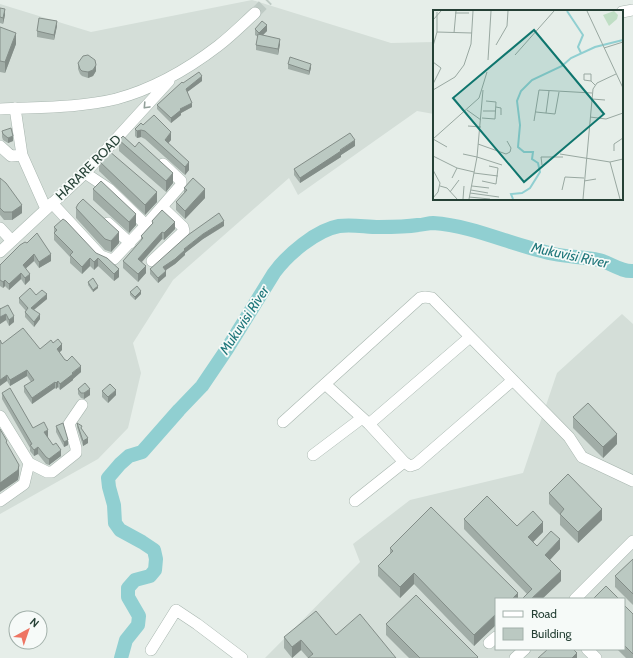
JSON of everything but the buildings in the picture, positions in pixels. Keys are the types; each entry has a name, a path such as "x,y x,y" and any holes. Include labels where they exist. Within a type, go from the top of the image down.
{"street":[{"path":"623,12 633,10"},
{"path":"0,109 62,106 115,99 147,89 172,77 219,46 255,13"},
{"name":"HARARE ROAD","path":"0,252 85,173 172,77"},
{"path":"15,108 22,155 49,206 101,256 109,260 114,259 130,243 163,202 182,183 181,180 158,160"},
{"path":"0,146 11,156 22,155"},
{"path":"85,173 109,189 146,225"},
{"path":"152,261 184,231 183,227 163,202"},
{"path":"98,214 130,243"},
{"path":"0,228 12,241"},
{"path":"283,422 420,298 432,298 569,437 582,457 633,481"},
{"path":"313,455 365,421 470,337"},
{"path":"325,384 365,421 404,462 410,466 416,464 513,380"},
{"path":"0,416 29,463 47,472 52,472 76,453 69,424 82,405"},
{"path":"355,501 404,462"},
{"path":"0,501 24,484 29,463"},
{"path":"576,598 633,540"},
{"path":"151,650 176,610 242,658"},
{"path":"515,658 524,650"},
{"path":"588,650 596,658"}],"shaded area":[{"path":"252,0 391,43 433,42 433,114 417,111 298,195 289,178 173,280 133,343 141,373 128,428 98,459 0,514 0,4 91,32"},
{"path":"622,314 633,324 633,658 265,658 360,562 353,544 410,500 523,473 557,373"}],"waterway":[{"name":"Mukuvisi River","path":"121,658 126,640 138,625 139,616 128,597 128,588 135,580 150,576 155,570 156,559 154,550 120,530 115,523 114,505 108,478 129,456 142,452 202,386 227,349 274,273 286,259 303,244 321,232 339,226 398,227 433,223 464,228 554,254 599,260 620,269 633,271"}],"tunnel":[{"path":"255,13 268,0"}]}
